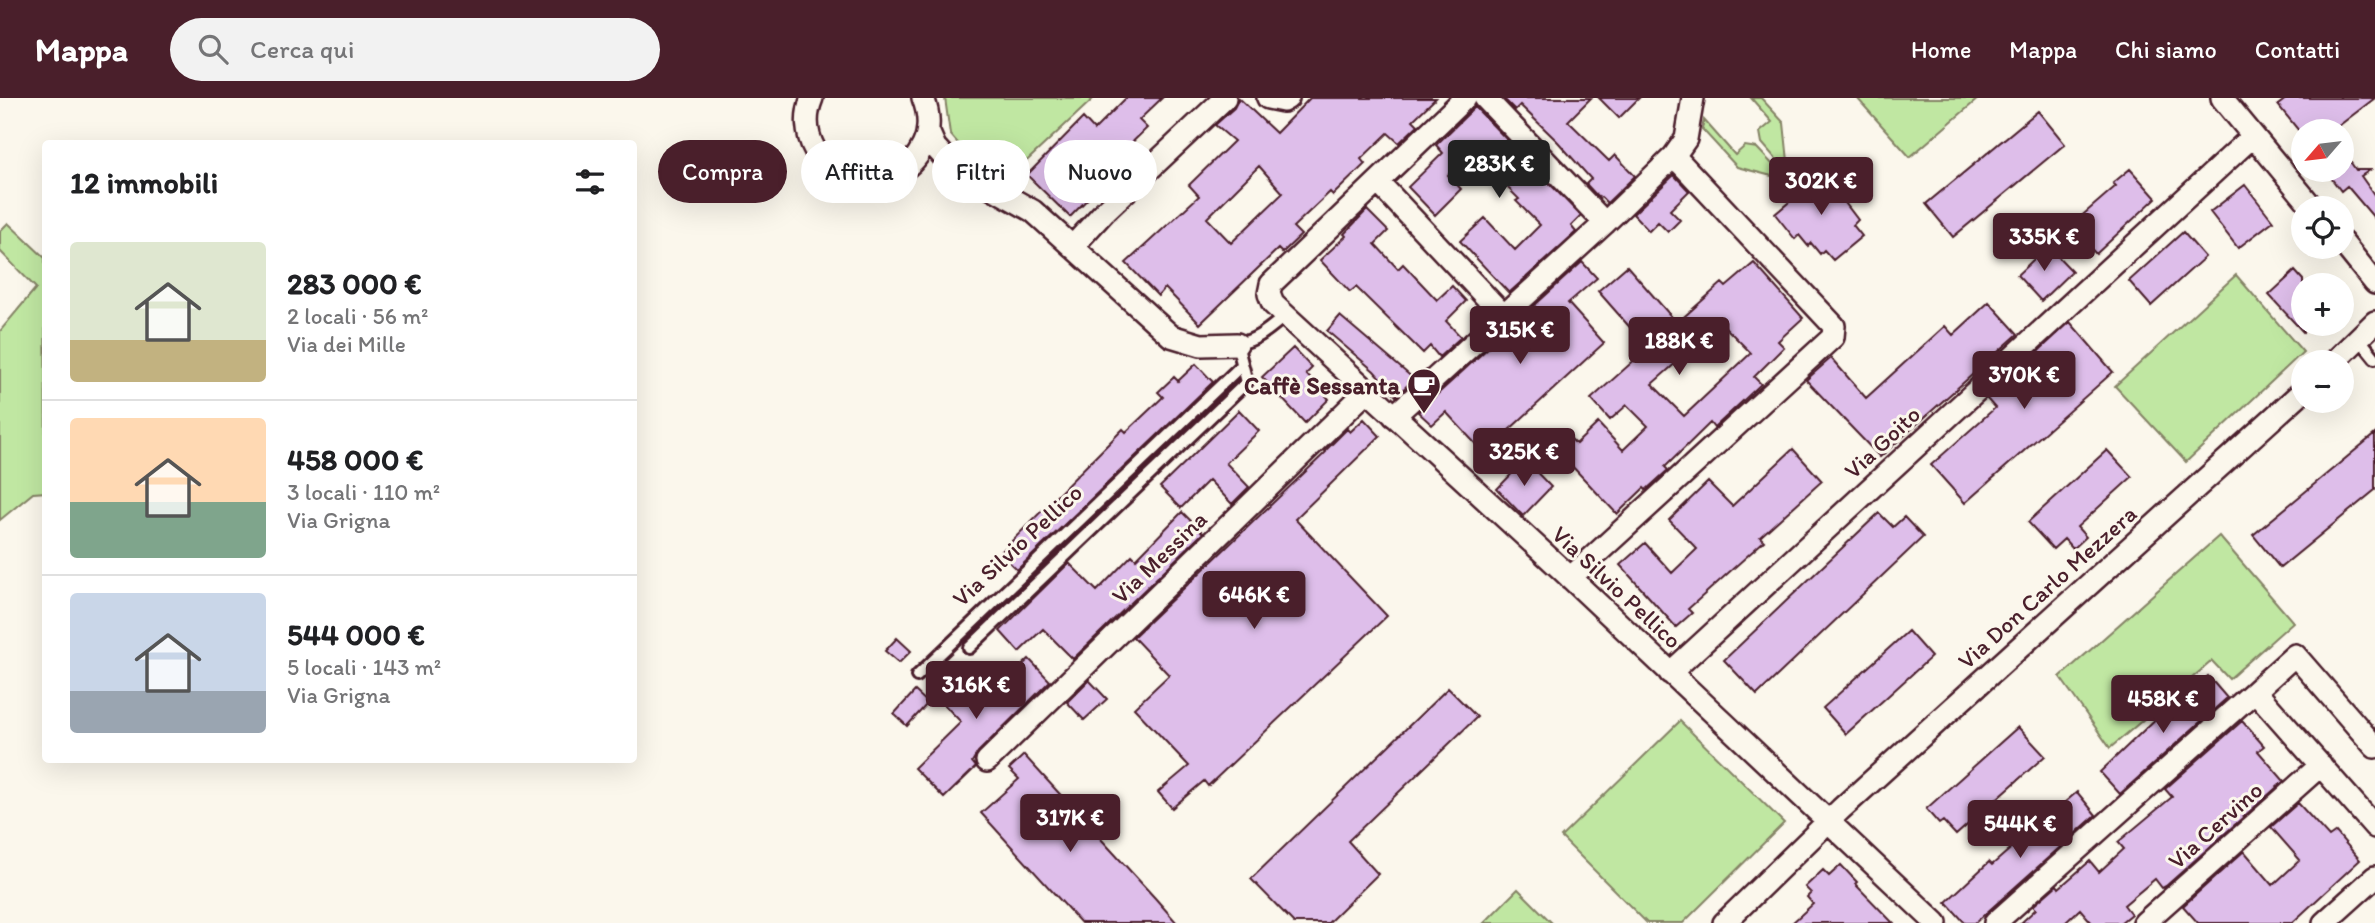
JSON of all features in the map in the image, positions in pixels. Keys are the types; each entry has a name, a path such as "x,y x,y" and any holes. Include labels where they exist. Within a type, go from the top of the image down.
{"street":[{"path":"810,140 807,121 812,98"},
{"path":"918,155 928,131 928,116 923,98"},
{"path":"1073,246 1105,211 1225,98"},
{"path":"1268,98 1283,101 1288,98"},
{"path":"1286,316 1273,304 1269,294 1272,284 1465,98"},
{"path":"1485,98 1605,223"},
{"path":"1394,416 1502,314 1605,223 1674,156 1685,139 1692,98"},
{"path":"2222,98 2303,196"},
{"path":"928,131 932,140"},
{"name":"Via Goito","path":"1670,673 2253,136"},
{"path":"1570,578 1833,337 1834,326 1674,156"},
{"path":"1378,182 1502,314"},
{"path":"1019,203 1033,211 1146,317 1171,336 1240,355"},
{"path":"2354,257 2375,282"},
{"name":"Via Silvio Pellico","path":"1286,316 1570,578 1936,923"},
{"path":"2346,350 2375,322"},
{"name":"Via Messina","path":"987,761 1367,391"},
{"name":"Via Don Carlo Mezzera","path":"1724,923 1828,822 2291,402"},
{"path":"1995,923 2295,655 2375,747"},
{"path":"2255,691 2375,827"},
{"name":"Via Cervino","path":"2144,923 2321,765"},
{"path":"2324,923 2375,877"}],"lane":[{"name":"Via Silvio Pellico","path":"917,676 1250,342 1265,334 1286,316"},
{"path":"2358,337 2375,358"},
{"name":"Via Silvio Pellico","path":"969,648 1247,382 1240,355"}],"green space":[{"path":"945,98 1094,98 1049,140 1044,140 1044,145 1030,158 1030,140 955,140 950,134"},
{"path":"1751,98 1761,98 1784,123 1788,161 1781,165 1762,143 1760,132 1772,122"},
{"path":"1857,98 1979,98 1910,157"},
{"path":"1704,120 1735,155 1745,146 1757,148 1777,169 1772,176 1737,167 1702,129"},
{"path":"8,223 42,255 42,492 33,493 0,520 0,331 36,288 0,251 0,231"},
{"path":"2236,275 2301,350 2291,350 2291,363 2186,462 2115,386"},
{"path":"2219,536 2293,622 2229,679 2212,661 2110,748 2060,677"},
{"path":"1680,721 1784,823 1683,923 1647,923 1561,837"},
{"path":"1518,889 1552,923 1484,923"}],"building":[{"path":"1126,98 1162,98 1139,120 1147,128 1135,140 1061,140 1083,118 1094,130"},
{"path":"1239,98 1276,133 1310,98 1436,98 1413,120 1418,125 1399,143 1388,133 1361,159 1365,164 1333,195 1330,192 1293,227 1301,235 1282,253 1278,249 1200,324 1165,288 1158,296 1126,263 1199,196 1189,185 1234,141 1215,125 1234,108","holes":["1259,166 1283,193 1231,243 1207,218"]},
{"path":"1503,98 1591,98 1568,121 1609,161 1615,155 1635,176 1607,203 1586,184 1591,179 1558,142 1520,105 1515,110"},
{"path":"1599,98 1639,98 1619,118"},
{"path":"2287,98 2375,98 2348,119 2291,121 2278,105"},
{"path":"1475,107 1581,216 1571,226 1576,232 1509,293 1460,241 1485,218 1515,250 1540,225 1516,201 1519,199 1472,152 1448,175 1461,189 1435,215 1408,187 1443,153 1436,145"},
{"path":"2038,111 2065,144 1953,237 1926,204"},
{"path":"1044,158 1044,192 1030,178 1030,172"},
{"path":"2354,167 2356,170 2370,170 2361,176 2375,196 2375,219 2347,186 2341,191 2334,182 2354,182"},
{"path":"2130,169 2156,198 2096,254 2070,226 2116,186 2113,183"},
{"path":"1826,171 1847,196 1843,200 1858,220 1853,225 1862,236 1833,260 1824,250 1820,254 1811,243 1808,246 1799,235 1795,239 1775,214"},
{"path":"1674,175 1689,191 1670,210 1680,220 1668,232 1658,222 1649,231 1633,214"},
{"path":"2245,185 2273,221 2238,248 2210,212"},
{"path":"1056,203 1084,203 1070,217"},
{"path":"1367,210 1388,231 1375,244 1398,269 1403,264 1437,300 1452,286 1466,301 1446,321 1461,337 1439,357 1430,346 1423,353 1356,287 1350,292 1320,260 1346,236 1344,234"},
{"path":"2183,232 2205,257 2151,306 2129,281"},
{"path":"2048,246 2072,271 2041,301 2017,275"},
{"path":"1582,262 1597,278 1568,303 1604,343 1484,453 1446,412 1432,425 1418,412"},
{"path":"1754,263 1803,318 1778,341 1784,347 1754,377 1761,384 1714,428 1710,423 1665,467 1668,470 1617,514 1554,447 1567,435 1576,444 1598,423 1623,450 1648,426 1627,405 1610,420 1591,399 1648,348 1598,291 1627,266 1677,323 1722,283 1726,287","holes":["1721,323 1751,353 1684,416 1652,384"]},
{"path":"2291,275 2291,319 2269,295"},
{"path":"1989,302 2018,334 1880,457 1806,380 1831,358 1866,398 1945,326 1953,335"},
{"path":"1340,316 1414,379 1396,396 1374,371 1327,331"},
{"path":"2070,322 2113,372 1965,503 1931,465 1995,408 1987,399"},
{"path":"1293,348 1312,368 1306,374 1329,399 1305,423 1262,377"},
{"path":"1196,364 1213,382 1017,570 1000,553 1123,429 1126,432 1163,397 1158,392 1174,377 1178,381"},
{"path":"1239,410 1259,431 1226,463 1249,487 1232,504 1209,480 1181,508 1160,487"},
{"path":"1364,419 1380,436 1295,519 1387,616 1208,786 1204,781 1172,808 1158,792 1189,766 1134,708 1169,675 1133,637 1347,429 1350,432"},
{"path":"2375,434 2375,490 2280,568 2253,535"},
{"path":"1793,449 1822,481 1760,537 1764,541 1688,609 1692,613 1676,627 1620,565 1645,543 1672,573 1697,549 1669,520 1708,482 1732,506"},
{"path":"2107,450 2132,477 2077,527 2086,537 2073,549 2064,539 2053,549 2028,522"},
{"path":"1525,460 1551,487 1523,516 1497,489"},
{"path":"1182,512 1203,533 1073,659 1043,629 1019,652 1000,631 1069,563 1097,591 1132,555 1136,559"},
{"path":"1879,513 1893,527 1904,517 1923,537 1757,695 1724,660"},
{"path":"1908,631 1931,657 1846,734 1823,708"},
{"path":"897,638 911,651 899,663 885,651"},
{"path":"1029,659 1050,681 978,752 972,762 976,767 944,798 914,768 961,722 933,693 963,663 993,693"},
{"path":"2208,676 2227,698 2120,794 2100,772 2164,711 2166,713"},
{"path":"1089,680 1107,699 1084,720 1067,702"},
{"path":"1448,688 1477,717 1348,841 1378,874 1328,923 1294,923 1251,879"},
{"path":"915,691 928,703 907,726 894,714"},
{"path":"2242,721 2264,746 2258,751 2284,781 2166,886 2162,888 2155,879 2124,905 2131,914 2120,923 2092,923 2080,909 2065,923 2021,923 2036,909 2033,906 2090,861 2099,872 2124,849 2118,842 2172,797 2165,789"},
{"path":"2018,727 2045,756 1956,835 1943,821 1939,824 1926,809"},
{"path":"1024,755 1177,923 1081,923 981,813 1019,779 1009,769"},
{"path":"2077,792 2096,815 1975,923 1965,923 1946,902 1989,862 1992,865 2025,836 2022,832 2041,815 2045,819"},
{"path":"2298,803 2329,837 2336,832 2360,860 2292,923 2198,923 2183,906 2244,851 2273,885 2300,860 2271,827"},
{"path":"1841,865 1857,882 1855,884 1893,923 1792,923 1813,904 1807,897 1811,893 1805,887 1823,870 1829,876"}],"place":[{"name":"Caffè Sessanta","path":"1424,415"}]}
